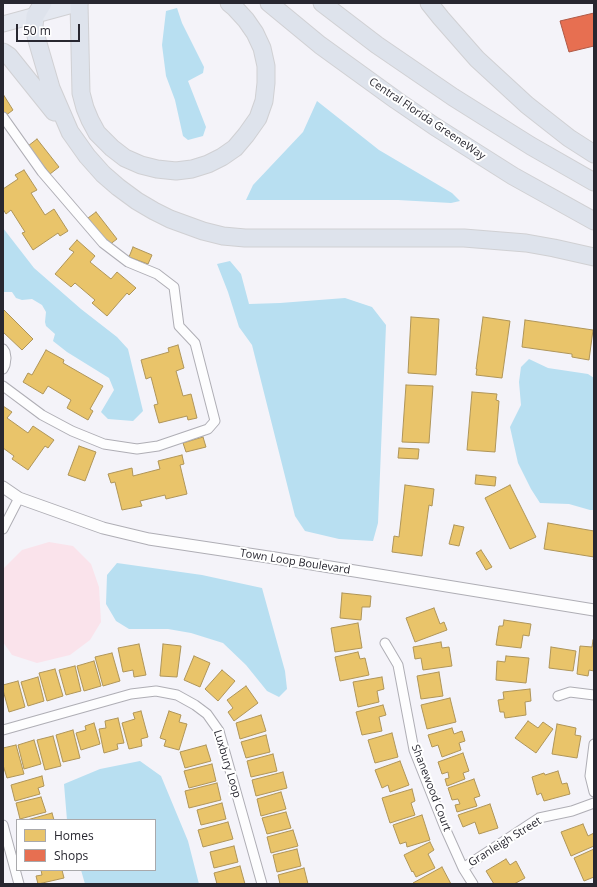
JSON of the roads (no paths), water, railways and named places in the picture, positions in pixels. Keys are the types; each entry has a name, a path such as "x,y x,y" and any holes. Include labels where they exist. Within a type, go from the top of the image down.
{"highway":[{"path":"3,24 39,9 79,3 81,93 85,108 97,133 125,158 141,165 156,169 176,171 192,169 208,164 235,148 258,118 264,101 266,66 262,48 255,33 246,20 229,3"},
{"name":"Central Florida GreeneWay","path":"269,3 320,45 434,126 514,176 594,221"},
{"path":"322,3 377,45 453,97 531,146 594,182"},
{"path":"429,3 477,59 527,106 569,138 594,154"},
{"path":"39,9 34,27 37,40 51,88 70,132"},
{"path":"3,52 9,56 70,132 87,156 103,174 137,202 170,219 203,231 223,236 264,239 464,238 526,243 594,257"}],"street":[{"path":"3,117 42,172 103,244 128,262 157,274 174,286 179,326 195,343 216,421 208,429 158,446 137,449 110,445 72,432 42,415 3,386"},
{"path":"3,349 6,358 3,369"},
{"name":"Town Loop Boulevard","path":"3,487 19,498 103,528 149,539 594,610"},
{"path":"3,529 19,498"},
{"name":"Shanewood Court","path":"385,643 398,665 414,750 445,828 463,868 473,884"},
{"name":"Luxbury Loop","path":"3,730 131,694 156,691 163,692 177,695 195,705 207,714 219,730 262,884"},
{"path":"558,696 570,692 594,695"},
{"path":"594,744 590,776 594,792"},
{"name":"Granleigh Street","path":"463,868 539,818 572,811 594,804"},
{"path":"3,825 19,884"}],"water":[{"path":"177,8 182,23 204,67 203,73 188,81 206,127 203,136 188,140 183,136 175,100 166,76 162,45 166,11"},
{"path":"317,101 379,150 452,193 460,201 451,203 398,200 246,200 253,185 303,132"},
{"path":"3,228 34,268 81,309 117,337 128,349 143,411 133,421 108,419 101,412 114,390 109,378 67,352 53,341 55,334 46,326 46,312 42,305 32,299 22,300 16,298 12,292 3,291"},
{"path":"230,261 241,274 249,304 345,298 372,307 386,325 378,523 373,541 339,539 305,531 295,516 252,345 239,327 217,264"},
{"path":"529,359 548,368 588,374 594,378 594,510 569,504 540,503 518,463 510,427 521,405 519,382 521,367"},
{"path":"117,563 202,575 262,588 285,671 287,689 279,697 267,691 246,665 223,643 191,633 168,629 129,629 116,621 106,604 107,575"},
{"path":"140,761 161,776 188,841 199,884 85,884 81,871 156,871 156,819 67,819 64,784 100,769"}]}
